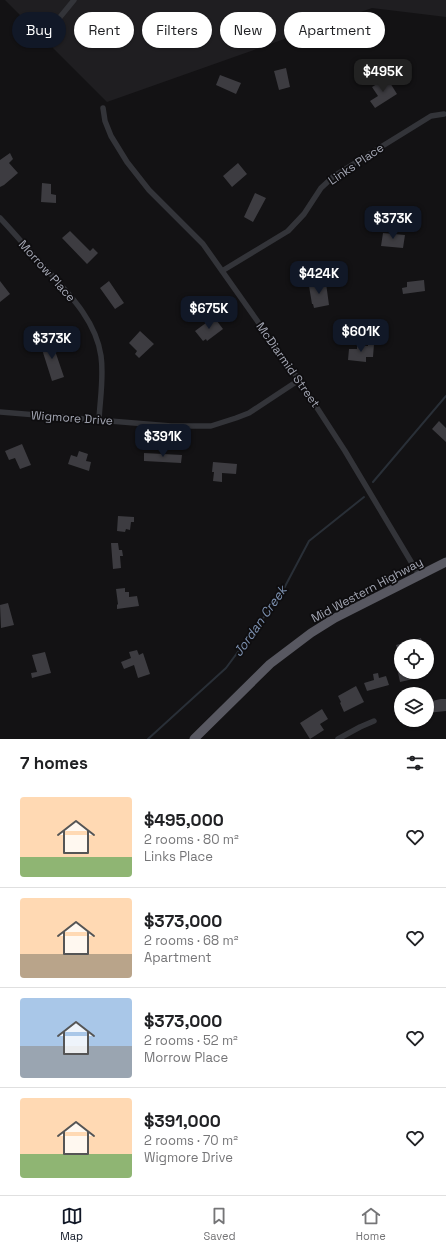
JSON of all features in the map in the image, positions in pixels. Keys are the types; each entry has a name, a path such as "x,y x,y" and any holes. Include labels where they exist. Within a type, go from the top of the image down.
{"highway":[{"name":"Mid Western Highway","path":"194,739 270,664 311,633 335,618 446,562"}],"street":[{"path":"64,12 74,0"},
{"name":"McDiarmid Street","path":"103,108 105,121 127,162 149,190 181,224 203,244 299,380 345,451 419,575"},
{"name":"Links Place","path":"222,271 288,231 304,214 321,188 334,176 430,116 444,114"},
{"name":"Morrow Place","path":"0,218 69,294 81,309 95,334 101,356 99,420"},
{"name":"Wigmore Drive","path":"0,412 171,426 211,426 249,413 299,380"},
{"path":"338,739 374,721"}],"shaded area":[{"path":"5,0 446,0 446,17 372,8 361,12 284,12 284,39 276,42 276,12 220,12 220,48 259,48 107,102 53,48 66,48 66,12 17,12"}],"building":[{"path":"286,68 290,87 279,90 274,71"},
{"path":"220,75 241,83 236,94 216,85"},
{"path":"387,78 397,94 375,108 370,101 378,96 372,87"},
{"path":"10,153 13,159 9,163 18,173 0,187 0,160"},
{"path":"238,163 247,174 232,187 223,176"},
{"path":"42,183 51,184 51,194 56,195 56,203 41,202"},
{"path":"255,193 266,198 253,222 244,217"},
{"path":"70,231 90,251 93,248 98,253 87,264 62,238"},
{"path":"383,233 405,235 403,248 381,246"},
{"path":"424,280 425,291 403,294 402,288 407,287 407,282"},
{"path":"0,281 10,294 0,302"},
{"path":"109,281 124,303 115,309 100,288"},
{"path":"326,283 329,305 314,308 309,286"},
{"path":"214,317 223,329 207,341 206,339 203,341 195,331"},
{"path":"140,331 154,344 139,358 135,354 137,351 129,343"},
{"path":"51,339 64,377 52,381 40,343"},
{"path":"368,343 374,344 373,357 366,357 366,362 348,360 349,349 357,349 357,345 368,346"},
{"path":"439,421 446,428 446,442 432,429"},
{"path":"22,444 31,465 20,469 15,458 9,460 5,451"},
{"path":"79,451 88,454 86,461 91,462 89,471 68,464 71,455 77,457"},
{"path":"144,453 182,455 181,463 144,461"},
{"path":"213,462 237,464 236,474 222,473 222,482 213,481"},
{"path":"118,516 134,517 134,522 131,522 130,530 126,529 125,532 117,531"},
{"path":"111,543 118,543 119,550 122,550 123,556 120,556 121,568 113,569"},
{"path":"125,588 125,592 129,592 129,597 137,596 139,606 117,609 118,604 116,589"},
{"path":"8,603 14,625 1,628 0,605"},
{"path":"137,650 139,655 143,653 150,674 138,678 134,665 124,669 121,662 131,658 129,652"},
{"path":"45,652 51,673 32,678 31,673 37,672 32,655"},
{"path":"378,673 379,678 386,676 389,685 367,691 364,683 374,680 373,674"},
{"path":"399,679 413,679 400,682"},
{"path":"356,686 364,702 344,712 338,696"},
{"path":"446,699 446,711 434,712 434,700"},
{"path":"322,709 328,719 320,724 324,730 310,739 300,723"}],"waterway":[{"name":"Jordan Creek","path":"373,482 446,396"},
{"name":"Jordan Creek","path":"148,739 226,668 281,594 309,541 364,497"}]}
